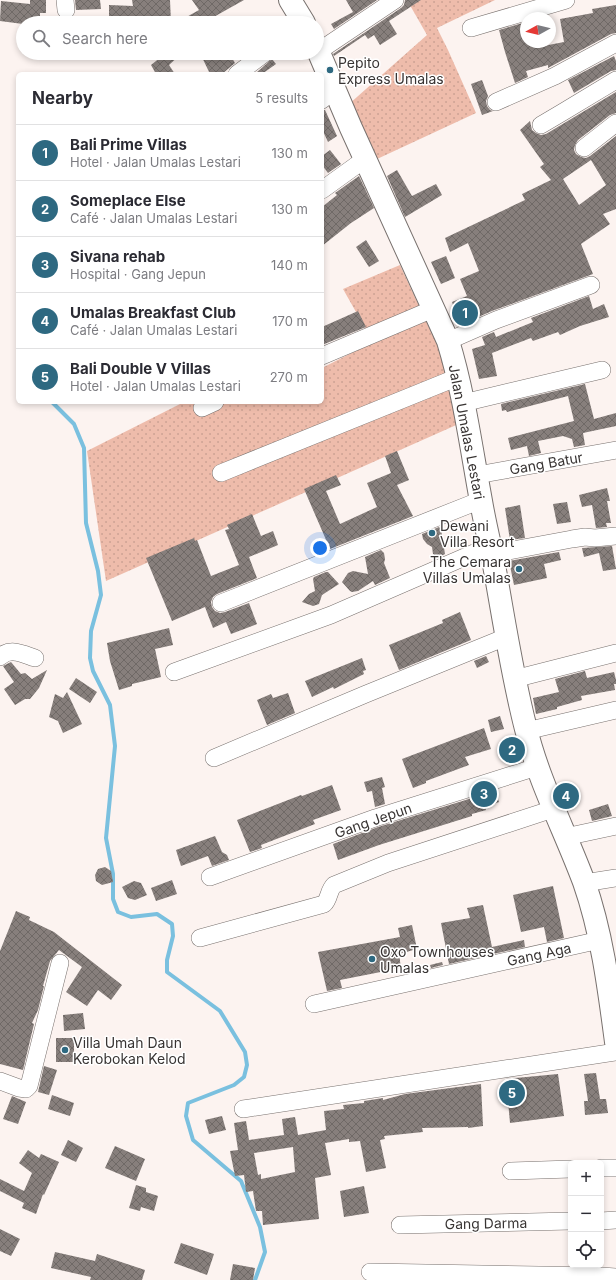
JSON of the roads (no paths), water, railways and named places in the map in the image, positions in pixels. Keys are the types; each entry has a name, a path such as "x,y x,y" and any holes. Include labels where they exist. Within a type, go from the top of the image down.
{"street":[{"path":"290,0 300,16"},
{"path":"324,46 395,0"},
{"path":"471,28 566,0"},
{"path":"496,102 555,76 616,43"},
{"path":"240,72 256,60"},
{"name":"Jalan Umalas Lestari","path":"320,60 323,72"},
{"name":"Jalan Umalas Lestari","path":"324,77 328,95 365,159 448,340 458,377 506,637 526,731 537,767 553,809 584,883 612,985 616,1042"},
{"path":"541,125 616,80"},
{"path":"584,148 616,123"},
{"path":"324,189 365,159"},
{"path":"448,340 496,320 591,285"},
{"path":"324,355 433,309"},
{"path":"463,404 602,370"},
{"path":"221,473 458,377"},
{"name":"Gang Batur","path":"477,475 616,450"},
{"path":"220,603 481,500"},
{"path":"174,672 331,615 491,550 586,537 595,538 616,536"},
{"path":"214,758 506,637"},
{"path":"0,656 4,653 15,651 35,658"},
{"path":"514,678 616,653"},
{"path":"526,731 616,710"},
{"name":"Gang Jepun","path":"210,877 375,818 537,767"},
{"path":"200,938 324,904 328,900 331,888 341,882 388,863 553,809"},
{"path":"565,837 616,826"},
{"path":"584,883 616,878"},
{"name":"Gang Aga","path":"314,1004 600,940"},
{"path":"0,1081 19,1088 26,1089 29,1086 60,963"},
{"path":"243,1109 616,1052"},
{"path":"604,1168 616,1168"},
{"path":"511,1171 568,1169"},
{"path":"604,1221 616,1220"},
{"name":"Gang Darma","path":"400,1225 568,1221"},
{"path":"370,1272 616,1277"}],"waterway":[{"path":"54,404 74,424 84,448 86,523 98,571 101,595 91,631 90,658 93,671 110,705 115,746 106,838 113,874 113,899 118,912 131,917 157,914 172,924 173,936 167,960 167,972 220,1011 245,1052 247,1065 244,1077 234,1085 188,1103 186,1116 193,1140 241,1181 260,1227 265,1252 255,1280"}],"place":[{"name":"Pepito Express Umalas","path":"330,70"},
{"name":"Bali Prime Villas","path":"465,313"},
{"name":"Dewani Villa Resort","path":"432,533"},
{"name":"The Cemara Villas Umalas","path":"519,569"},
{"name":"Someplace Else","path":"512,750"},
{"name":"Sivana rehab","path":"484,794"},
{"name":"Umalas Breakfast Club","path":"566,796"},
{"name":"Oxo Townhouses Umalas","path":"372,959"},
{"name":"Villa Umah Daun Kerobokan Kelod","path":"65,1050"},
{"name":"Bali Double V Villas","path":"512,1093"}]}
